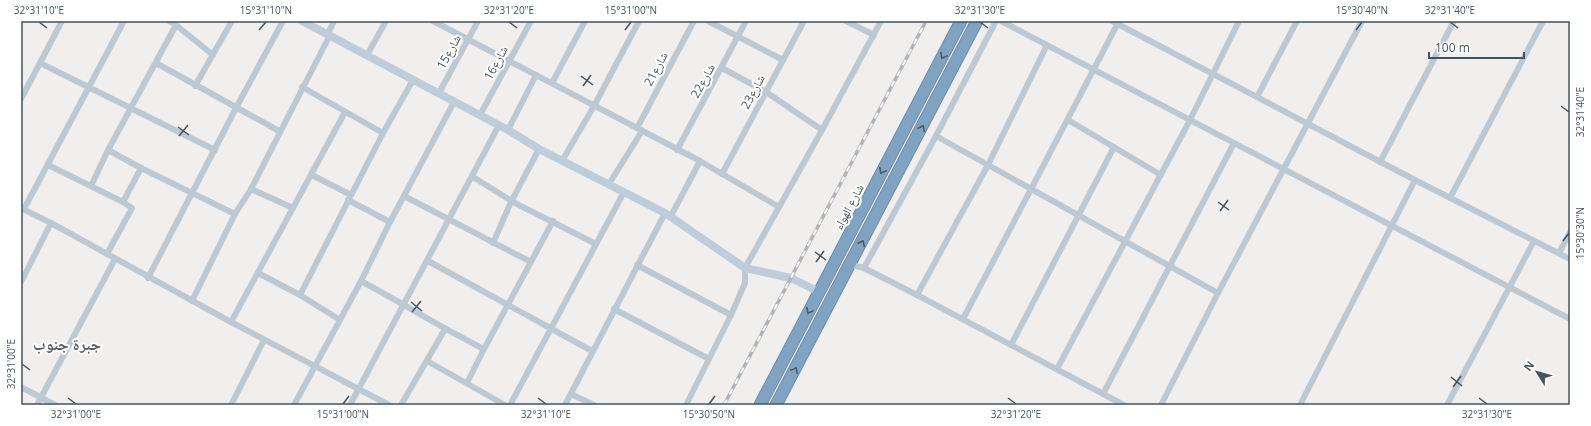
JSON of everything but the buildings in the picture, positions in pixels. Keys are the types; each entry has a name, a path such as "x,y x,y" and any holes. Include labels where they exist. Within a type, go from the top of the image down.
{"highway":[{"name":"شارع الهواء","path":"760,405 961,21"},
{"path":"776,405 977,21"}],"street":[{"path":"21,99 62,21"},
{"path":"124,21 48,165 22,209 52,223 148,278 389,405"},
{"path":"169,21 213,55"},
{"path":"196,86 232,21"},
{"path":"148,278 283,21"},
{"path":"302,21 499,125 539,149 668,215 745,268 791,278 819,292"},
{"path":"192,301 235,214 251,189 329,34 334,21"},
{"path":"367,55 386,21"},
{"path":"433,21 700,161 780,207"},
{"name":"شارع15","path":"438,93 478,21"},
{"name":"شارع16","path":"480,115 531,21"},
{"path":"552,83 585,21"},
{"path":"562,161 594,106 639,21"},
{"name":"شارع21","path":"609,184 694,21"},
{"path":"708,21 783,60"},
{"name":"شارع22","path":"677,150 746,21"},
{"name":"شارع23","path":"722,174 804,21"},
{"path":"846,21 874,35"},
{"path":"686,405 731,316 745,283 745,268 780,207 874,35 880,21"},
{"path":"864,268 936,136 996,21"},
{"path":"1001,21 1570,319"},
{"path":"1057,369 1190,120 1239,21"},
{"path":"1257,97 1297,21"},
{"path":"1161,405 1218,293 1362,21"},
{"path":"1380,162 1453,21"},
{"path":"1450,198 1543,21"},
{"path":"963,319 1094,70 1117,22 1380,162 1570,259"},
{"path":"91,186 130,108 176,25"},
{"path":"917,295 988,165 1047,45"},
{"path":"40,63 215,150"},
{"path":"156,63 279,131"},
{"path":"722,68 766,92 822,130"},
{"path":"508,130 536,75"},
{"path":"300,295 383,133 413,80"},
{"path":"302,87 383,133"},
{"path":"294,405 361,281 390,222 454,102"},
{"path":"231,322 345,112"},
{"path":"1068,120 1161,175"},
{"path":"350,405 403,304 473,177 499,125"},
{"path":"936,136 1218,293"},
{"path":"1104,394 1234,143"},
{"path":"1011,345 1114,147"},
{"path":"493,243 511,202 513,201 539,149"},
{"path":"108,150 141,168 235,214"},
{"path":"565,405 637,265 700,161"},
{"path":"48,165 123,202 132,208 107,254"},
{"path":"123,202 141,168"},
{"path":"312,175 390,222"},
{"path":"473,177 513,201 596,244"},
{"path":"1300,405 1415,180"},
{"path":"251,189 293,208"},
{"path":"510,405 624,192"},
{"path":"404,196 531,262"},
{"path":"467,384 484,349 553,222"},
{"path":"21,282 52,223"},
{"path":"1559,254 1570,232"},
{"path":"1447,405 1534,241"},
{"path":"37,405 115,259"},
{"path":"428,261 592,351"},
{"path":"851,264 864,268 917,295 1124,405"},
{"path":"637,265 731,316"},
{"path":"258,273 300,295 340,320"},
{"path":"361,281 445,329 484,349"},
{"path":"614,309 709,359"},
{"path":"401,405 445,329"},
{"path":"231,405 264,340"},
{"path":"427,361 505,405"},
{"path":"21,387 55,405"},
{"path":"571,394 594,405"}],"railway":[{"path":"724,405 926,21"}],"district":[{"name":"جبرة جنوب","path":"67,344"}]}
